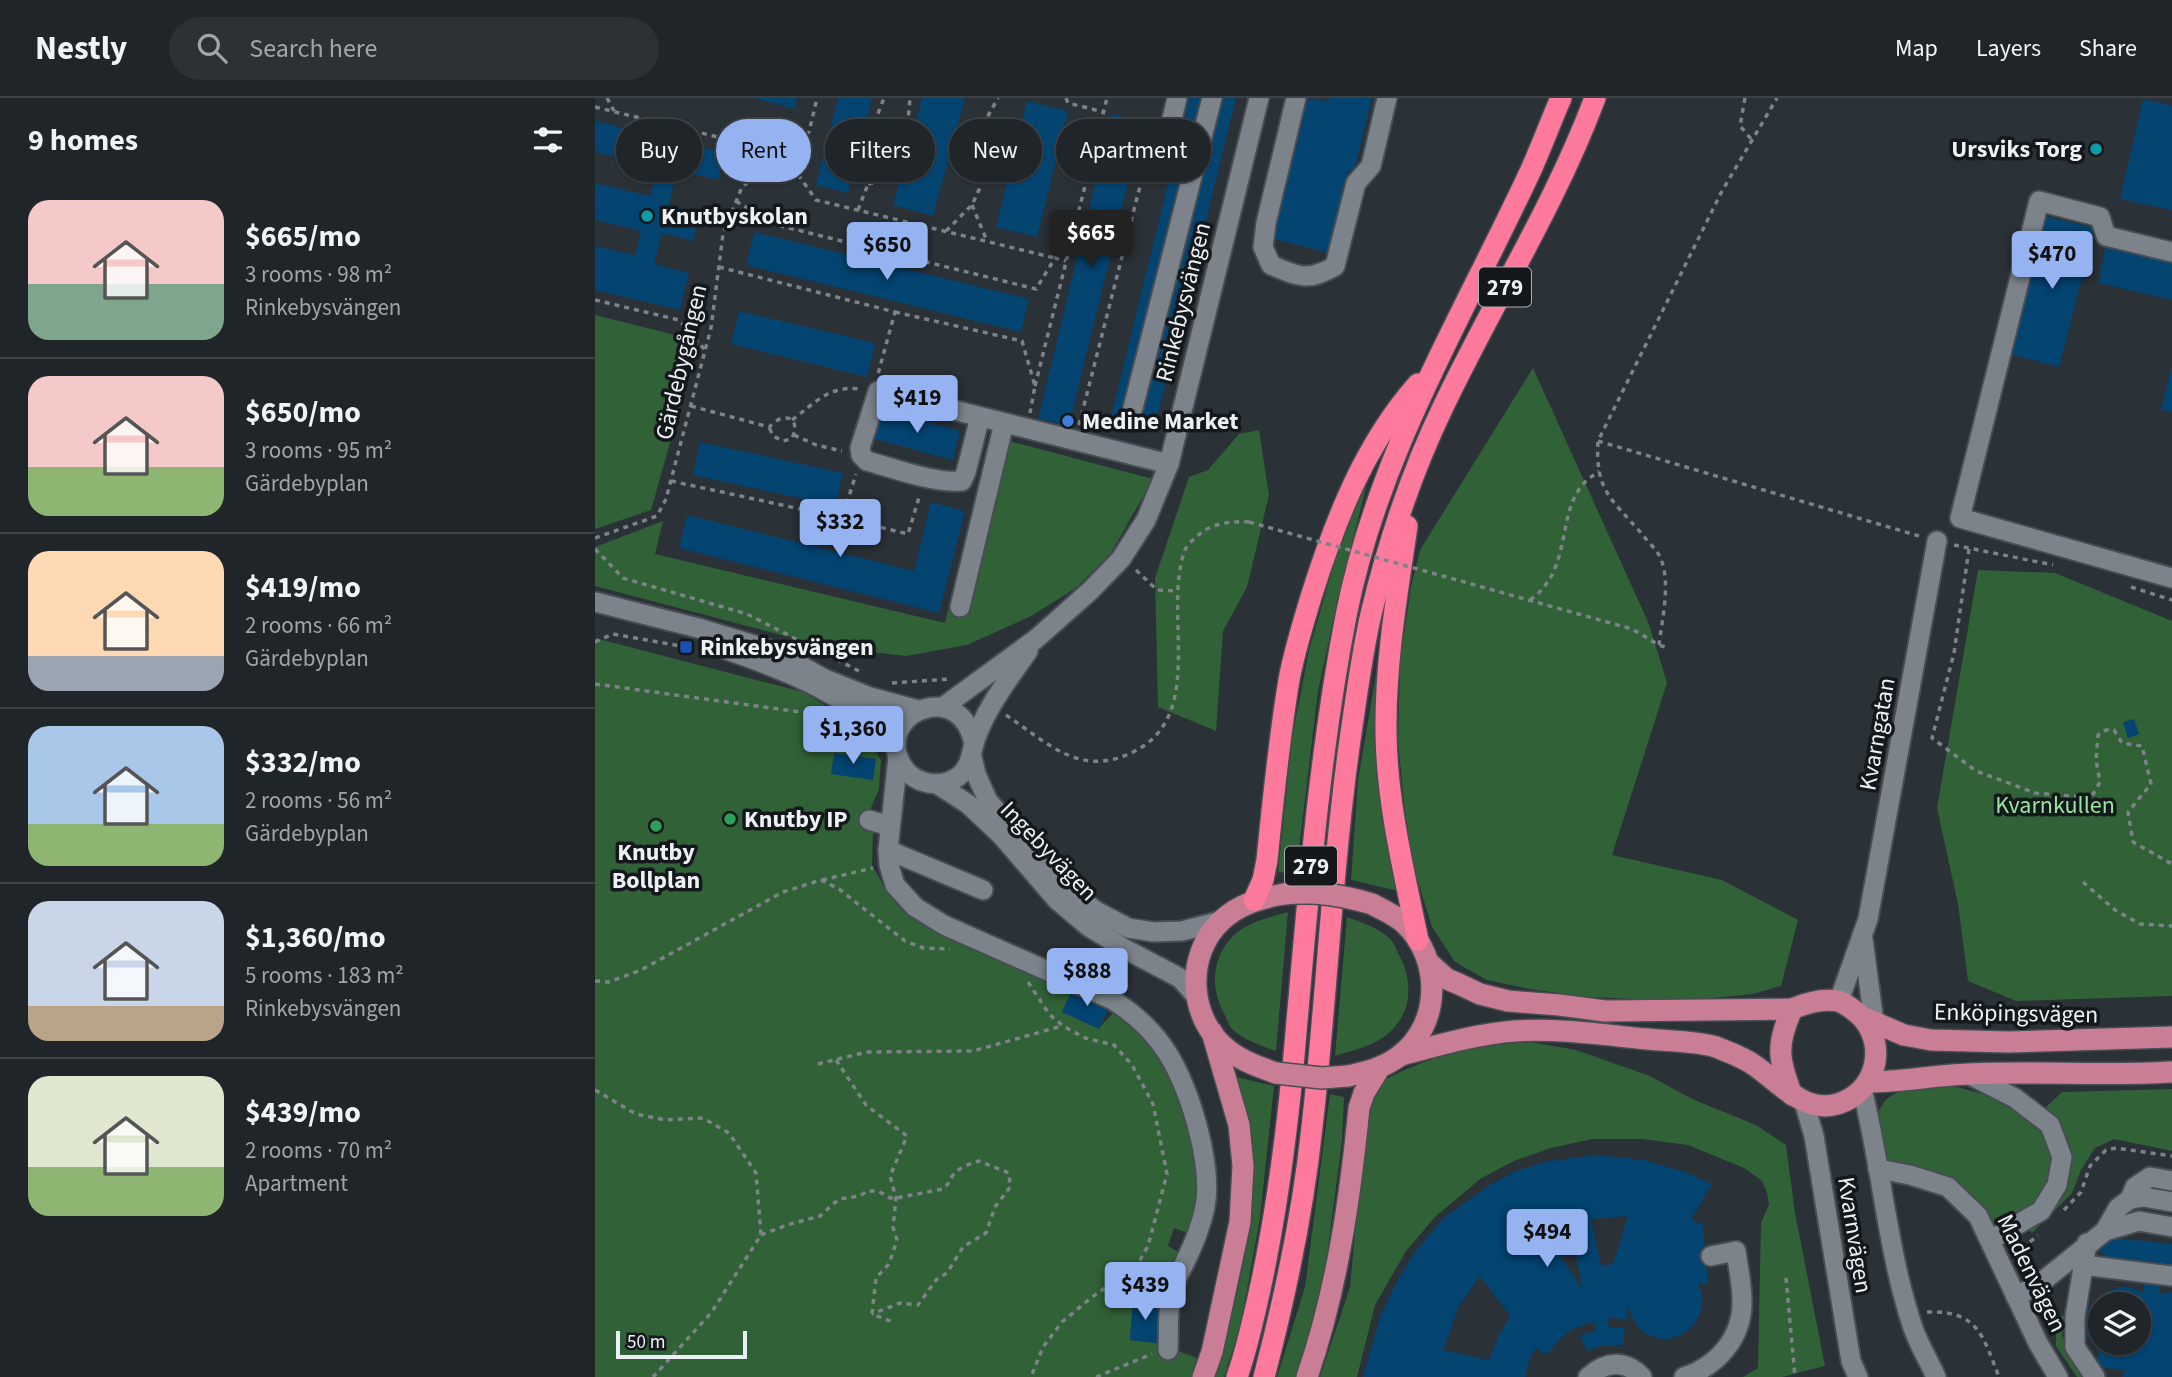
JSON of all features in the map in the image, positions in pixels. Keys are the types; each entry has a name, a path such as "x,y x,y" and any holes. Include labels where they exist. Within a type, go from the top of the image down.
{"highway":[{"name":"279","path":"1237,1377 1256,1310 1289,1126 1318,796 1347,611 1389,468 1433,367 1531,171 1561,98"},
{"name":"279","path":"1264,1377 1287,1289 1303,1203 1342,797 1359,674 1371,615 1390,546 1427,442 1559,180 1595,98"},
{"path":"1254,900 1263,880 1267,860 1290,678 1319,571 1337,522 1368,453 1396,409 1433,367"},
{"path":"1415,475 1391,634 1386,735 1390,798 1418,940"}],"main road":[{"path":"1401,1055 1419,1034 1429,1013 1432,996 1429,963 1418,940 1403,923 1372,904 1347,896 1325,893 1284,894 1254,900 1236,909 1211,932 1198,959 1196,996 1203,1016 1225,1048 1242,1059 1276,1073 1322,1078 1348,1076 1380,1067 1401,1055 1485,1034 1552,1030 1713,1046 1752,1063 1798,1098 1826,1105 1852,1097 1865,1085 1874,1069 1876,1048 1868,1019 1839,1001 1822,1000 1792,1010 1605,1011 1559,1004 1508,1001 1480,994 1447,979 1429,963"},
{"path":"1792,1010 1784,1028 1779,1054 1798,1098"},
{"name":"Enköpingsvägen","path":"1868,1019 1904,1035 1931,1040 2009,1042 2172,1037"},
{"path":"1203,1377 1212,1352 1240,1222 1243,1166 1239,1125 1212,1032"},
{"path":"1307,1377 1334,1285 1359,1108 1364,1093 1380,1067"},
{"path":"1865,1085 1968,1074 2117,1075 2172,1072"}],"street":[{"path":"1172,119 1177,98"},
{"path":"1206,119 1212,98"},
{"name":"Rinkebysvängen","path":"595,602 702,629 774,651 825,678 870,697 918,710 943,707 1036,639 1121,559 1146,520 1159,493 1169,464 1259,98"},
{"path":"1296,98 1266,223 1263,247 1271,265 1295,275 1318,276 1335,266 1356,183 1371,166 1387,98"},
{"path":"1133,408 1190,182"},
{"path":"2172,251 2106,236 2100,217 2039,201 1960,518 2172,578"},
{"path":"981,417 962,481 950,482 925,476 867,461 861,455 860,448 879,391 1169,464"},
{"path":"960,607 1004,423"},
{"name":"Kvarngatan","path":"1863,935 1937,541"},
{"path":"595,614 699,640 820,687 867,717 897,750 908,774 931,784"},
{"name":"Rinkebysvängen","path":"893,801 913,789 959,775 968,765 982,724 992,705 1036,639"},
{"path":"943,707 961,716 971,732 973,751"},
{"path":"918,710 908,717 900,728 897,750 888,857 895,885 915,907 944,925 1129,1009 1150,1030 1179,1075 1201,1142 1207,1174 1205,1205 1198,1233 1172,1290 1168,1350"},
{"name":"Ingebyvägen","path":"973,751 976,774 988,801 1066,888 1096,911 1128,928 1154,932 1182,931 1221,921"},
{"name":"Ingebyvägen","path":"931,784 968,804 1002,835 1057,900 1125,949 1180,978 1196,996"},
{"path":"869,820 890,826"},
{"path":"888,857 983,890"},
{"path":"1839,1001 1863,935"},
{"path":"1863,935 1868,1019"},
{"path":"1968,1074 2015,1098 2050,1125 2062,1157 2057,1185 2041,1211 1990,1240"},
{"name":"Kvarnvägen","path":"1865,1085 1894,1255 1936,1377"},
{"name":"Kvarnvägen","path":"1798,1098 1814,1136 1851,1361 1858,1377"},
{"name":"Madenvägen","path":"1878,1169 1910,1175 1948,1187 1978,1216 2038,1343 2058,1377"},
{"path":"2016,1297 2043,1281 2105,1230 2118,1208 2150,1177 2172,1181"},
{"path":"2130,1199 2143,1197 2172,1202"},
{"path":"2105,1230 2139,1221 2172,1227"},
{"path":"2087,1244 2075,1316 2075,1347 2095,1377"},
{"path":"1684,1377 1718,1360 1733,1340 1741,1321 1742,1299 1735,1251 1711,1256"},
{"path":"2083,1265 2172,1276"},
{"path":"1588,1377 1599,1367 1614,1363 1635,1372"},
{"path":"1610,1377 1614,1372 1635,1372"}],"path":[{"path":"607,98 615,112"},
{"name":"Gärdebygången","path":"811,124 817,98"},
{"path":"858,211 868,184 869,137 884,98"},
{"path":"946,232 972,205 982,183 979,132 998,98"},
{"path":"1066,98 1068,103 1104,112"},
{"path":"1027,429 1035,386 1107,98"},
{"path":"1745,98 1740,125 1752,141"},
{"path":"1659,645 1666,578 1659,556 1613,503 1604,487 1597,465 1598,442 1722,191 1777,98"},
{"path":"868,184 889,180 906,145 911,99"},
{"path":"595,107 716,137"},
{"name":"Gärdebygången","path":"595,538 657,516 666,499 711,328 723,234 742,187 748,182"},
{"path":"803,182 816,200 1066,261"},
{"path":"1075,441 1142,182"},
{"path":"736,201 773,224 1036,289 1055,258"},
{"path":"972,205 987,242"},
{"path":"719,267 1022,341 1035,386"},
{"path":"595,300 679,320 705,350"},
{"path":"769,427 780,419 792,420 829,391 851,388 879,391 877,377 895,312"},
{"path":"691,406 769,427"},
{"path":"769,427 773,436 783,441 791,439 796,428 792,420"},
{"path":"795,435 816,445 861,455 842,518"},
{"path":"1598,442 1937,541"},
{"path":"1530,600 1543,592 1559,562 1573,503 1584,482 1599,471"},
{"path":"671,481 908,534 925,476"},
{"path":"992,705 1062,753 1082,761 1101,762 1123,757 1148,744 1160,733 1172,709 1178,645 1178,591 1186,548 1204,529 1229,521 1249,522 1632,629 1668,648"},
{"path":"595,549 623,578 747,614 859,671"},
{"path":"2062,567 1969,549 1954,653 1932,738 1976,771 2035,793 2091,797 2100,782 2096,760 2098,735 2106,730 2114,730 2122,743 2142,746 2151,784 2128,811 2133,842 2172,864"},
{"path":"1132,566 1157,590 1178,591"},
{"path":"2123,585 2172,600"},
{"path":"595,642 613,634 686,648"},
{"path":"884,684 955,679 969,689"},
{"path":"595,684 815,714 856,735"},
{"path":"595,981 609,982 641,970 783,892 888,857"},
{"path":"821,880 839,889 905,941 923,948 959,951"},
{"path":"2083,882 2115,910 2140,924 2172,926"},
{"path":"1027,981 1049,1014 1063,1026 1085,1038 1114,1045 1132,1065 1153,1104 1167,1174 1147,1246 1140,1260 1062,1322 1044,1346 1031,1377"},
{"path":"818,1064 867,1052 973,1051 1063,1026"},
{"path":"836,1060 866,1105 907,1136 890,1176 896,1198 893,1227 897,1240 889,1264 876,1278 872,1314"},
{"path":"595,1090 636,1114 665,1120 703,1118 730,1133 756,1173 761,1235"},
{"path":"2064,1211 2081,1192 2090,1166 2106,1150 2116,1148 2172,1156"},
{"path":"653,1377 711,1313 761,1235 820,1216 839,1199 860,1196 867,1191 877,1191 896,1198 943,1189 949,1185 953,1175 961,1167 979,1161 1009,1173 1010,1187 995,1207 985,1233 963,1247 947,1273 936,1280 918,1305 900,1303 872,1314"},
{"path":"2011,1259 2046,1228"},
{"path":"1786,1278 1795,1377"},
{"path":"1918,1321 1947,1311 1970,1321 1984,1338 1999,1377"},
{"path":"872,1314 895,1323"},
{"path":"1096,1377 1168,1350"}],"green space":[{"path":"595,315 699,341 651,510 595,529"},
{"path":"1533,368 1649,624 1667,683 1612,855 1722,880 1798,920 1781,986 1753,994 1682,1001 1588,997 1529,989 1487,980 1455,962 1432,927 1414,869 1398,741 1400,662 1411,587 1420,550"},
{"path":"1259,430 1269,495 1247,587 1223,631 1216,731 1158,707 1155,578 1189,477 1208,470 1239,434"},
{"path":"990,436 1153,479 1111,553 1076,588 1031,616 967,645 906,656 827,647 595,586 595,547 663,521 655,554 945,623"},
{"path":"1367,484 1318,691 1296,874 1278,872 1292,738 1309,650 1347,519"},
{"name":"Kvarnkullen","path":"1978,570 2055,573 2172,621 2172,996 2016,1001 1968,981 1958,904 1937,808"},
{"path":"595,638 803,692 862,728 881,760 879,789 863,827 873,832 872,865 888,894 912,915 1074,986 1062,1012 1099,1028 1116,1010 1153,1042 1184,1105 1200,1188 1190,1234 1174,1228 1168,1246 1182,1254 1161,1303 1133,1302 1130,1340 1157,1343 1197,1358 1191,1377 595,1377"},
{"path":"1379,657 1398,891 1351,880 1358,780"},
{"path":"1288,912 1276,1051 1247,1040 1228,1023 1217,995 1215,974 1220,954 1233,936 1245,927"},
{"path":"1347,917 1375,929 1391,940 1403,963 1408,994 1403,1014 1390,1032 1371,1044 1335,1056"},
{"path":"1530,1042 1576,1050 1650,1076 1692,1099 1756,1125 1786,1145 1795,1213 1825,1366 1782,1377 1743,1377 1758,1368 1761,1223 1769,1204 1762,1181 1744,1168 1688,1145 1642,1139 1592,1139 1551,1148 1514,1161 1480,1179 1435,1217 1406,1251 1375,1305 1357,1377 1320,1377 1350,1287 1367,1104 1374,1092 1388,1078 1452,1053"},
{"path":"1236,1077 1274,1086 1260,1218 1240,1328 1224,1377 1212,1377 1239,1286 1250,1218 1252,1153 1249,1124"},
{"path":"1953,1086 1998,1099 2030,1120 2048,1138 2054,1159 2049,1183 2029,1209 2009,1224 1998,1225 1993,1222 1974,1197 1962,1187 1934,1174 1895,1165 1882,1149 1878,1120 1881,1107 1888,1098 1911,1089"},
{"path":"2172,1089 2172,1151 2114,1139 2095,1148 2081,1170 2072,1193 2032,1233 2029,1230 2047,1216 2058,1202 2065,1185 2043,1110 2062,1092"},
{"path":"1330,1094 1344,1097 1342,1141 1322,1294 1298,1377 1277,1377 1305,1287"},
{"path":"2045,1287 2050,1315 2064,1316 2062,1336 2087,1377 2077,1377 2056,1346 2056,1330 2052,1322 2043,1317 2035,1305 2036,1296"}],"building":[{"path":"754,98 797,98 794,109"},
{"path":"838,98 872,98 867,119 833,119"},
{"path":"922,98 965,98 959,119 949,119 949,157 933,216 893,205 899,182 935,182 935,119 916,119"},
{"path":"1189,98 1236,98 1154,431 1110,421 1168,182 1211,182 1211,119 1184,119"},
{"path":"1305,98 1328,101 1329,98 1372,98 1354,171 1349,170 1329,253 1271,238"},
{"path":"2143,99 2172,106 2172,210 2120,199"},
{"path":"1027,101 1068,111 1066,119 1056,119 1056,160 1037,237 996,227 1007,182 1042,182 1042,119 1023,119"},
{"path":"1112,114 1131,119 1111,119"},
{"name":"Knutbyskolan","path":"595,121 616,126 616,157 595,152"},
{"name":"Knutbyskolan","path":"702,148 716,151 716,180 702,176"},
{"path":"825,149 825,182 851,182 848,193 816,185"},
{"name":"Knutbyskolan","path":"653,182 674,182 669,205 700,213 693,241 662,233 654,264 689,273 680,310 595,290 595,246 635,255 641,231 595,220 595,183 650,196"},
{"path":"1096,182 1128,182 1069,425 1038,419"},
{"path":"2043,216 2095,228 2059,367 2009,354"},
{"path":"754,232 1029,299 1021,332 746,265"},
{"path":"2106,245 2172,260 2172,300 2098,283"},
{"path":"739,311 875,343 867,377 731,344"},
{"path":"2172,369 2172,412 2161,410"},
{"path":"882,410 960,431 953,460 875,439"},
{"path":"700,442 843,473 836,506 693,475"},
{"path":"931,502 965,511 939,613 679,548 687,515 914,571"},
{"path":"2134,719 2139,734 2128,738 2123,722"},
{"path":"834,753 876,759 873,780 831,774"},
{"path":"1074,986 1111,1003 1099,1029 1062,1012"},
{"path":"1596,1155 1643,1160 1688,1173 1712,1184 1691,1220 1703,1224 1708,1283 1698,1283 1702,1294 1702,1307 1691,1328 1669,1339 1656,1338 1636,1325 1628,1307 1627,1319 1608,1318 1609,1328 1625,1328 1623,1345 1600,1346 1587,1351 1580,1336 1596,1330 1594,1322 1589,1323 1571,1330 1547,1355 1536,1348 1525,1377 1363,1377 1380,1317 1394,1287 1412,1256 1442,1219 1488,1186 1516,1171 1544,1162","holes":["1628,1216 1613,1264 1601,1266 1591,1219","1570,1222 1582,1289 1544,1231","1480,1276 1510,1316 1489,1360 1443,1350 1459,1306"]},
{"path":"2096,1238 2172,1244 2172,1272 2162,1271 2159,1294 2172,1292 2172,1377 2123,1377 2124,1370 2097,1367 2099,1355 2151,1355 2151,1292 2143,1292 2146,1268 2107,1263"},
{"path":"2125,1286 2143,1292 2105,1292"},
{"path":"1133,1302 1161,1303 1157,1343 1130,1340"},
{"path":"2088,1308 2088,1338 2084,1331"}],"place":[{"name":"Ursviks Torg","path":"2096,149"},
{"name":"Knutbyskolan","path":"647,216"},
{"name":"Medine Market","path":"1068,421"},
{"name":"Rinkebysvängen","path":"686,647"},
{"name":"Knutby IP","path":"730,819"},
{"name":"Knutby Bollplan","path":"656,826"}]}
